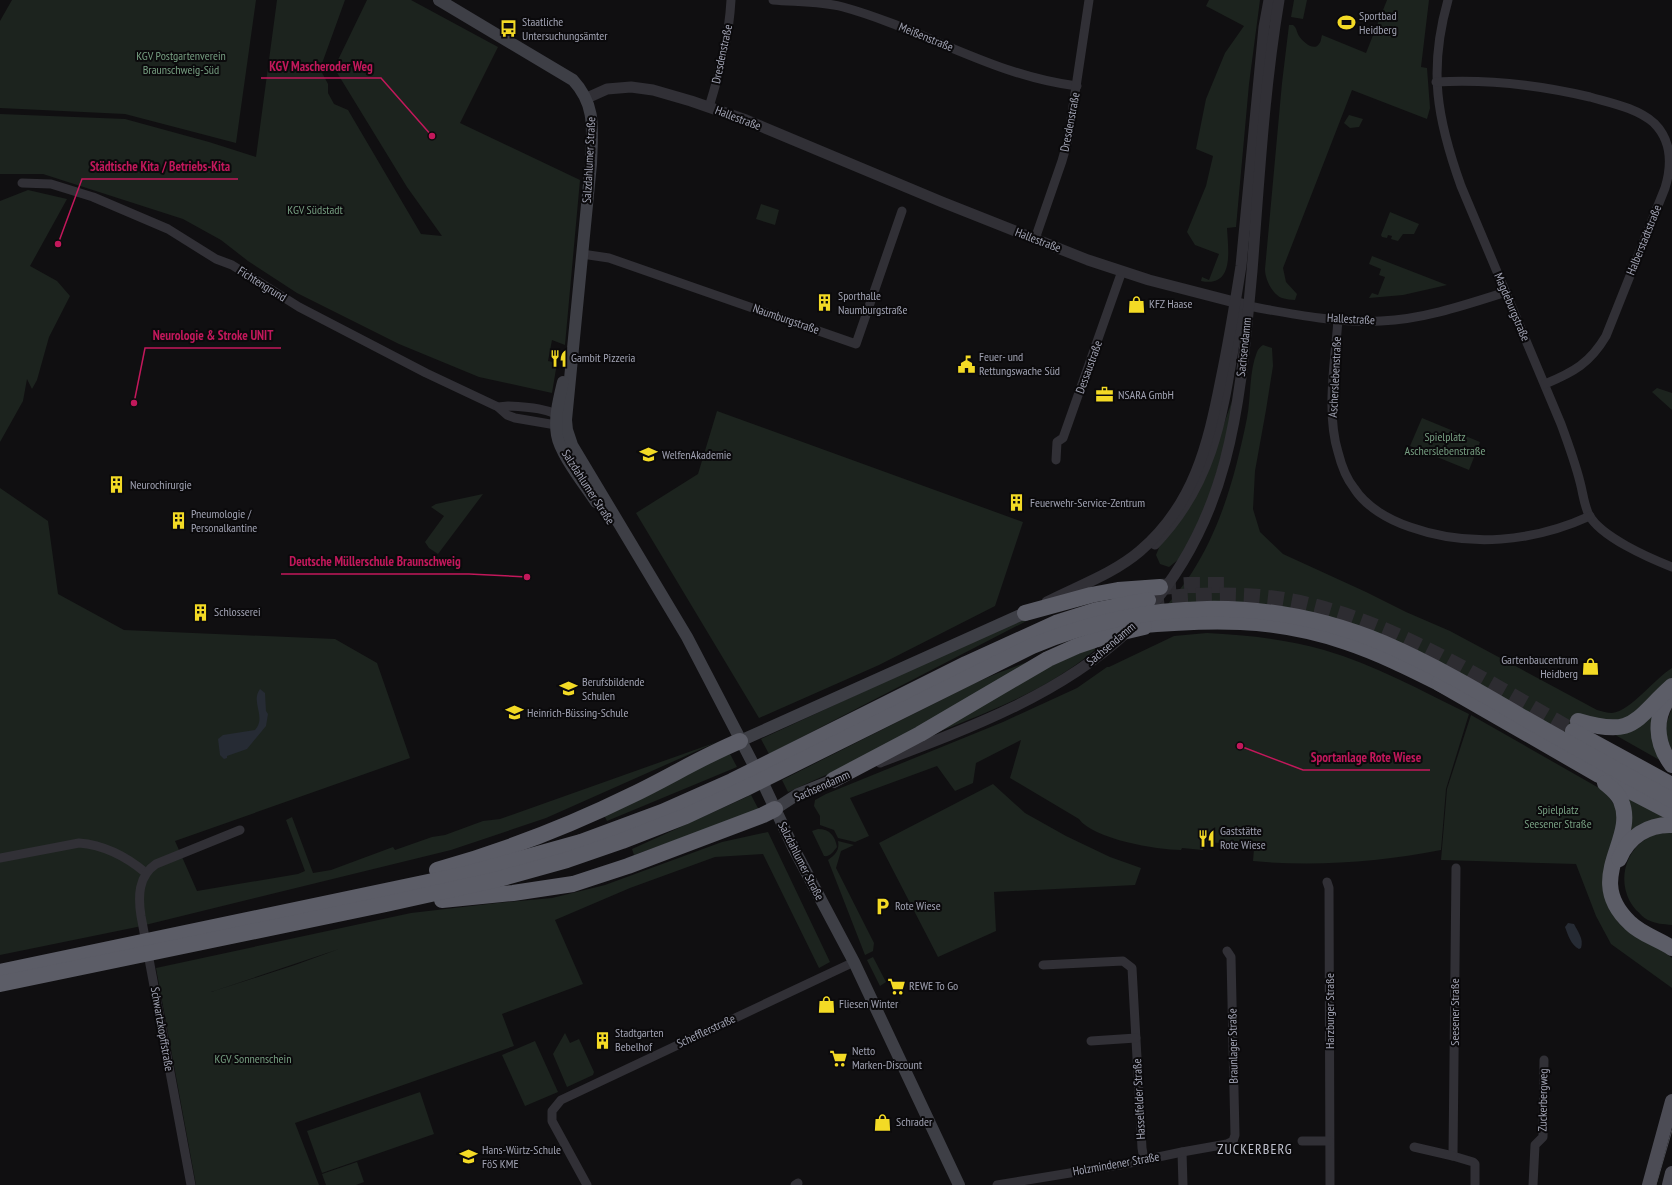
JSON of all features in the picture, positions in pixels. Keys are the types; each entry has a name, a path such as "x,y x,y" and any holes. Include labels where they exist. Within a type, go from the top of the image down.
{"highway":[{"path":"973,667 988,645 1046,617 1078,606 1152,592 1118,590 1091,595 1025,613"},
{"path":"0,972 359,897 492,867 553,851 622,828 662,812 732,781 973,667 1049,639 1104,622 1135,615 1178,610 1250,610 1281,614 1334,626 1381,643 1419,660 1672,800"},
{"path":"0,984 386,904 506,877 567,860 651,830 744,789 973,667 1020,659 1096,632 1122,627 1159,623 1217,620 1254,622 1305,630 1329,636 1363,648 1394,660 1432,680 1599,775 1672,813"},
{"path":"833,780 920,734 1048,659 1077,646 1110,635 1159,623"},
{"path":"1432,680 1514,719 1544,730"},
{"path":"1575,726 1606,728 1624,726 1634,722 1643,716 1672,686"},
{"path":"1672,694 1664,705 1658,729 1660,743 1672,765"},
{"path":"1575,726 1672,774"},
{"path":"1575,726 1672,785"},
{"path":"359,897 391,883 476,859 557,829 631,796 726,747 742,745"},
{"path":"1599,775 1621,801 1624,813 1623,826 1611,866 1610,889 1615,902 1622,915 1636,928 1672,948"},
{"path":"386,904 506,894 573,884 628,866 763,815 773,806"},
{"path":"1672,825 1661,825 1648,829 1633,839 1622,853 1616,874 1619,895 1630,916 1646,928 1658,932 1672,933"}],"main road":[{"name":"Salzdahlumer Straße","path":"439,0 573,80 587,98 591,112 592,126 591,164 572,354 560,420 567,430 572,445 687,637 800,861 854,962 959,1185"},
{"name":"Sachsendamm","path":"742,745 1025,613"},
{"name":"Sachsendamm","path":"773,806 833,780"},
{"path":"1649,1185 1672,1101"},
{"path":"1669,1185 1672,1173"}],"street":[{"name":"Dresdenstraße","path":"709,107 730,23 731,0"},
{"name":"Meißenstraße","path":"773,0 838,3 1024,75 1048,82 1077,86"},
{"name":"Dresdenstraße","path":"1035,239 1062,161 1072,117 1089,0"},
{"name":"Sachsendamm","path":"1025,613 1109,572 1139,552 1149,542 1182,500 1202,460 1212,426 1236,303 1241,266 1263,35 1268,0"},
{"name":"Sachsendamm","path":"833,780 930,743 998,714 1033,697 1081,669 1107,650 1140,619 1160,596 1184,562 1207,518 1226,460 1237,404 1248,306 1271,58 1279,0"},
{"name":"Magdeburgstraße","path":"1448,0 1441,25 1437,52 1436,82 1439,112 1448,147 1461,186 1570,447 1590,516 1601,528 1620,542 1637,552 1672,567"},
{"name":"Halberstadtstraße","path":"1436,82 1468,81 1511,83 1552,88 1616,104 1648,119 1660,131 1668,145 1670,170 1665,188 1606,336 1599,348 1586,362 1569,373 1544,384"},
{"name":"Hallestraße","path":"587,98 607,89 631,87 653,90 709,107 1035,239 1122,272 1248,306 1302,316 1338,320 1381,321 1412,317 1456,307 1506,292"},
{"name":"Fichtengrund","path":"22,183 51,184 93,197 168,229 216,259 232,265 299,307 496,406"},
{"name":"Naumburgstraße","path":"582,254 609,258 856,344 902,211"},
{"name":"Dessaustraße","path":"1056,460 1057,442 1063,438 1122,272"},
{"name":"Sachsendamm","path":"1149,542 1155,545 1165,534 1188,504 1202,478 1219,428 1238,325 1243,311 1248,306"},
{"name":"Ascherslebenstraße","path":"1338,320 1332,399 1332,427 1338,452 1348,480 1354,490 1364,500 1387,517 1401,524 1439,536 1460,539 1519,537 1552,530 1590,516"},
{"path":"498,407 518,407 560,420 515,418 507,415 498,407"},
{"path":"0,858 79,843 88,844 110,851 131,861 146,873 151,868 166,859 240,830"},
{"name":"Seesener Straße","path":"1454,1156 1456,868"},
{"name":"Schwartzkopffstraße","path":"146,873 140,892 141,916 191,1185"},
{"name":"Harzburger Straße","path":"1327,882 1329,888 1330,1185"},
{"name":"Braunlager Straße","path":"1227,951 1231,957 1235,1135 1233,1141"},
{"name":"Hasselfelder Straße","path":"1043,965 1123,961 1130,965 1134,972 1136,1038 1142,1148 1144,1160"},
{"name":"Schefflerstraße","path":"587,1185 552,1121 552,1111 561,1100 854,962"},
{"path":"1091,1041 1136,1038"},
{"name":"Zuckerbergweg","path":"1533,1185 1535,1145 1543,1137 1544,1060"},
{"name":"Holzmindener Straße","path":"997,1185 1144,1160 1228,1144 1233,1141"},
{"path":"1302,1141 1330,1141"},
{"path":"1414,1147 1473,1162 1475,1164 1475,1185"},
{"path":"1182,1152 1183,1185"}],"green space":[{"name":"KGV Postgartenverein Braunschweig-Süd","path":"12,0 256,0 236,143 125,114 0,108 0,21"},
{"name":"KGV Südstadt","path":"277,0 345,0 320,69 328,84 328,93 334,104 348,110 421,234 442,236 407,187 336,71 337,62 367,0 411,0 498,47 460,123 580,180 565,345 552,340 548,361 557,363 552,393 479,377 399,344 297,293 248,261 221,240 183,219 43,174 0,174 0,114 125,119 209,142 256,157"},
{"path":"1209,0 1260,0 1249,84 1236,227 1227,228 1227,265 1220,279 1212,282 1201,281 1202,277 1209,280 1219,254 1195,245 1187,232 1206,186 1213,156 1196,149 1206,99 1225,53 1244,26 1206,6"},
{"path":"1294,0 1307,0 1303,19 1291,17"},
{"path":"1387,0 1429,0 1421,67 1427,68 1430,108 1427,119 1352,90 1283,268 1286,282 1297,294 1295,300 1282,298 1272,290 1266,277 1265,269 1282,83 1289,25 1293,25 1305,43 1311,46 1314,47 1319,44 1322,35 1366,53"},
{"path":"1349,115 1363,119 1359,127 1350,128 1344,123"},
{"path":"28,190 67,199 30,266 57,281 70,296 49,337 37,380 32,389 27,379 23,401 0,442 0,201"},
{"path":"761,204 779,210 775,225 756,219"},
{"path":"1390,212 1419,224 1414,234 1403,234 1398,241 1391,239 1392,236 1388,235 1387,238 1382,237 1381,235"},
{"path":"1372,256 1447,285 1403,295 1369,298 1372,293 1378,295 1385,277 1379,275 1381,269 1369,264"},
{"path":"1263,345 1272,348 1273,366 1255,471 1253,509 1260,532 1283,554 1450,631 1597,710 1612,713 1627,707 1672,668 1672,681 1639,714 1569,737 1455,672 1167,605 1191,574 1202,556 1219,518 1233,478 1243,438 1247,418 1254,359 1258,350"},
{"path":"1657,388 1672,393 1672,410 1652,392"},
{"path":"1232,401 1228,433 1208,501 1196,530 1179,559 1169,567 1160,564 1156,555 1161,543 1219,438"},
{"path":"717,411 1023,522 995,606 879,665 759,718 636,513 698,474"},
{"name":"Spielplatz Ascherslebenstraße","path":"1422,418 1480,442 1469,470 1410,446"},
{"path":"0,488 48,521 58,594 124,630 335,639 377,663 410,758 175,841 197,891 298,874 305,871 286,820 292,817 313,873 331,870 393,847 395,850 432,837 445,835 483,821 500,819 717,742 546,818 451,850 137,927 0,955"},
{"path":"483,494 438,554 429,548 425,542 444,516 431,507 436,504"},
{"path":"1040,614 769,754 761,739 973,641 1018,621"},
{"path":"1207,633 1266,638 1324,650 1362,663 1469,714 1446,789 1441,850 1394,858 1300,864 1253,861 1254,849 1222,846 1222,843 1204,842 1203,850 1182,848 1181,850 1157,848 1126,842 1111,838 1086,826 1079,819 1010,778 1021,740 976,763 973,783 955,791 937,766 850,798 869,836 855,842 838,838 834,830 820,825 820,816 814,806 815,800 826,794 1003,722 1077,688 1107,667 1174,636"},
{"path":"1095,646 1095,650 1075,666 1031,692 984,714 913,742 1025,678"},
{"path":"1035,659 873,754 788,792 782,780 975,683"},
{"path":"1672,708 1672,751 1664,730"},
{"path":"1652,711 1663,762 1610,732"},
{"name":"Spielplatz Seesener Straße","path":"1471,715 1606,792 1616,808 1618,822 1605,885 1618,922 1672,958 1672,988 1611,944 1596,916 1576,864 1441,860 1447,789"},
{"path":"729,752 737,767 607,821 604,815"},
{"path":"993,784 1025,813 1066,836 1110,857 1141,868 1135,885 994,892 996,931 938,957 879,843"},
{"path":"1624,794 1672,818 1625,837"},
{"path":"751,795 759,810 634,855 632,849"},
{"path":"818,829 826,830 835,840 837,847 828,856 824,856 812,831"},
{"name":"KGV Sonnenschein","path":"768,832 830,962 819,968 763,854 715,857 630,888 555,920 583,984 502,1014 514,1046 295,1123 319,1185 196,1185 156,968 411,913 552,898 605,885 722,842","holes":["339,949 295,965 211,992"]},
{"path":"1672,832 1672,925 1660,924 1651,921 1636,910 1629,900 1624,879 1629,858 1635,848 1643,841 1654,835"},
{"path":"838,841 854,845 841,851 836,868 874,943 873,951 865,955 828,860 836,852"},
{"path":"873,957 886,982 880,986 867,960"},
{"path":"565,1033 570,1043 579,1039 594,1072 593,1075 567,1087 553,1054"},
{"path":"535,1041 558,1092 525,1106 502,1055"},
{"path":"420,1092 434,1134 322,1173 307,1131"},
{"path":"357,1162 364,1182 356,1185 326,1185 322,1174"}],"shaded area":[{"path":"260,689 265,693 266,711 268,714 266,726 247,749 227,756 227,758 224,759 220,755 218,739 223,735 255,730 258,725 259,715 257,694"},
{"path":"1568,923 1574,924 1580,936 1582,945 1579,949 1572,942 1565,927"}],"tunnel":[{"path":"1160,587 1226,585"},
{"path":"1148,600 1199,596 1251,596 1284,600 1323,609 1361,621 1434,653 1573,731"}],"tram line":[{"path":"1656,1185 1672,1130"}],"place":[{"name":"Sportbad Heidberg","path":"1346,23"},
{"name":"Staatliche Untersuchungsämter","path":"509,29"},
{"name":"KGV Mascheroder Weg","path":"432,136"},
{"name":"Städtische Kita / Betriebs-Kita","path":"58,244"},
{"name":"Sporthalle Naumburgstraße","path":"825,303"},
{"name":"KFZ Haase","path":"1136,304"},
{"name":"Gambit Pizzeria","path":"558,358"},
{"name":"Feuer- und Rettungswache Süd","path":"966,364"},
{"name":"NSARA GmbH","path":"1105,395"},
{"name":"Neurologie & Stroke UNIT","path":"134,403"},
{"name":"WelfenAkademie","path":"649,455"},
{"name":"Neurochirurgie","path":"117,485"},
{"name":"Feuerwehr-Service-Zentrum","path":"1017,503"},
{"name":"Pneumologie / Personalkantine","path":"178,521"},
{"name":"Deutsche Müllerschule Braunschweig","path":"527,577"},
{"name":"Schlosserei","path":"201,612"},
{"name":"Gartenbaucentrum Heidberg","path":"1591,667"},
{"name":"Berufsbildende Schulen","path":"569,689"},
{"name":"Heinrich-Büssing-Schule","path":"514,713"},
{"name":"Sportanlage Rote Wiese","path":"1240,746"},
{"name":"Gaststätte Rote Wiese","path":"1207,838"},
{"name":"Rote Wiese","path":"882,906"},
{"name":"REWE To Go","path":"896,986"},
{"name":"Fliesen Winter","path":"826,1004"},
{"name":"Stadtgarten Bebelhof","path":"602,1040"},
{"name":"Netto Marken-Discount","path":"839,1058"},
{"name":"Schrader","path":"883,1122"},
{"name":"Hans-Würtz-Schule FöS KME","path":"469,1157"}],"district":[{"name":"ZUCKERBERG","path":"1255,1149"}]}
